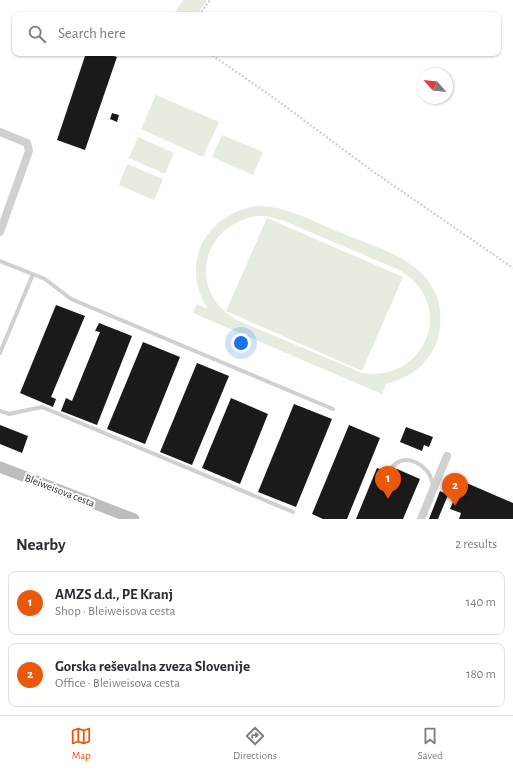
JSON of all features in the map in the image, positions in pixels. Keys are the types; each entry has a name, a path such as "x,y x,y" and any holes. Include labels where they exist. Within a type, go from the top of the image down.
{"main road":[{"name":"Bleiweisova cesta","path":"0,467 119,516 134,519"}],"street":[{"path":"0,132 27,143 29,151 0,232"},
{"path":"421,519 447,456"}],"lane":[{"path":"0,261 45,279 72,299 333,409"},
{"path":"0,353 33,274"},
{"path":"0,411 9,414 42,407 293,512"},
{"path":"388,473 393,465 402,460 414,461 428,472 434,488"}],"path":[{"path":"201,12 210,0"},
{"path":"213,56 274,98 371,170 513,268"}],"shaded area":[{"path":"183,0 207,0 199,12 175,12"},
{"path":"156,95 219,122 203,157 141,129"},
{"path":"222,135 263,152 253,175 212,157"},
{"path":"138,137 174,153 165,174 129,158"},
{"path":"127,164 163,179 154,200 119,185"},
{"path":"256,206 267,206 298,214 386,251 416,268 427,280 436,294 440,311 440,324 436,344 427,359 409,375 386,384 382,394 193,313 197,304 208,309 200,292 196,275 197,259 202,244 211,231 223,220 238,211","holes":["256,216 265,216 282,220 397,269 415,283 426,300 430,318 427,336 418,353 404,365 385,373 362,373 239,321 222,309 212,295 206,279 207,262 212,247 222,233 237,223"]},
{"path":"267,218 403,277 362,371 226,311"}],"building":[{"path":"85,56 117,57 85,150 57,140"},
{"path":"112,113 119,115 117,122 110,119"},
{"path":"56,305 85,316 51,397 56,399 53,407 20,393"},
{"path":"99,323 132,336 97,425 61,411 66,398 72,401 100,332 95,331"},
{"path":"143,342 180,357 145,444 107,429"},
{"path":"197,363 229,376 192,465 160,452"},
{"path":"231,398 268,414 240,484 202,468"},
{"path":"294,404 332,419 296,507 258,492"},
{"path":"0,425 28,436 22,453 0,444"},
{"path":"349,425 380,438 347,519 323,519 312,514"},
{"path":"406,427 433,437 429,447 424,445 422,451 400,442"},
{"path":"377,468 394,475 397,469 420,479 403,519 356,519"},
{"path":"462,481 513,503 513,519 459,519 461,513 450,509"},
{"path":"440,491 448,495 438,519 429,519"}],"place":[{"name":"AMZS d.d., PE Kranj","path":"388,499"},
{"name":"Gorska reševalna zveza Slovenije","path":"455,506"}]}
